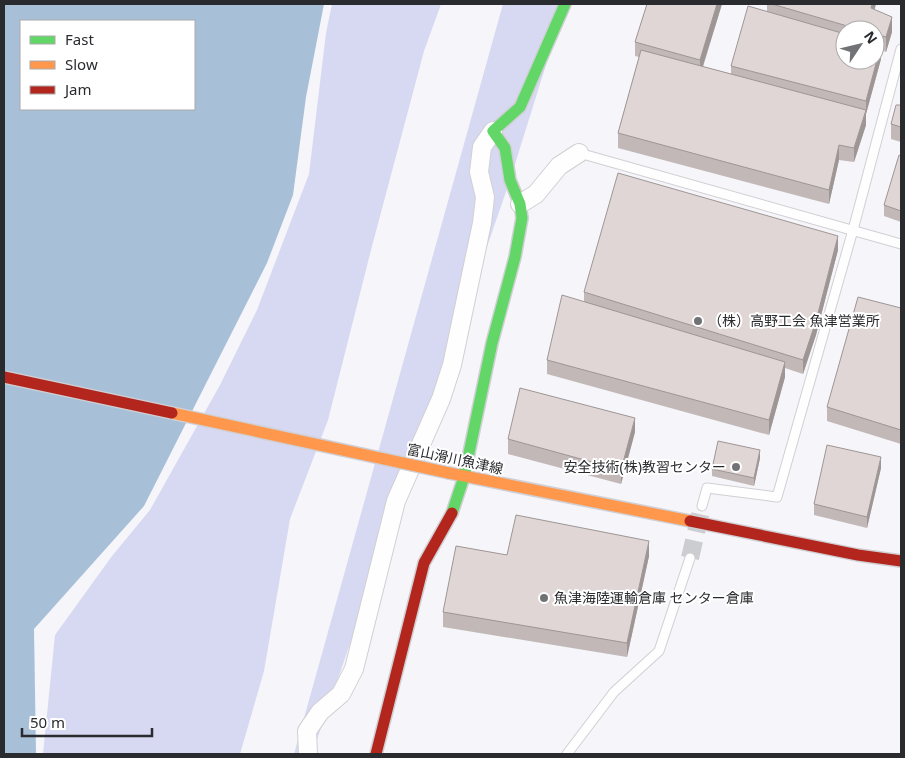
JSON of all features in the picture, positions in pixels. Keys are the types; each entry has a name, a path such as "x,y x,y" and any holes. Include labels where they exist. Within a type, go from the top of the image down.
{"main road":[{"path":"376,754 424,563 455,507 464,477 492,343 515,257 522,218 520,204 510,180 505,148 493,131 520,107 566,4"},
{"name":"富山滑川魚津線","path":"4,377 464,477 858,555 901,561"}],"street":[{"path":"308,754 307,731 320,712 341,694 354,669 396,501 441,399 452,365 482,223 485,197 479,172 482,147 493,131"},
{"path":"520,204 536,194 559,166 580,153"}],"lane":[{"path":"702,506 707,488 777,497 853,230 901,49"},
{"path":"580,153 901,244"},
{"path":"567,754 614,692 658,651 690,558"}],"shaded area":[{"path":"4,4 324,4 306,97 293,195 267,263 144,506 34,629 36,754 4,754"},
{"path":"332,4 441,4 424,51 328,420 290,519 264,671 240,754 43,754 55,635 112,556 150,510 220,385 257,310 309,174 326,33"},
{"path":"503,4 565,4 510,180 312,754 294,754"}],"building":[{"path":"647,4 717,4 700,60 635,42"},
{"path":"772,4 872,4 871,8 892,17 886,37 885,20 835,20 835,22"},
{"path":"748,6 835,31 835,70 874,70 866,101 731,66"},
{"path":"641,50 866,110 854,148 839,145 829,190 618,133"},
{"path":"896,105 901,105 901,127 891,124"},
{"path":"899,155 901,156 901,211 884,205"},
{"path":"618,173 838,236 816,321 803,360 584,292"},
{"path":"562,295 785,362 769,420 547,360"},
{"path":"858,297 901,308 901,430 827,407"},
{"path":"520,388 635,418 621,470 508,439"},
{"name":"安全技術(株)教習センター","path":"718,441 760,450 754,478 712,469"},
{"path":"827,445 881,457 867,517 814,504"},
{"name":"魚津海陸運輸倉庫 センター倉庫","path":"516,515 649,541 627,643 443,612 456,546 507,555"}],"tunnel":[{"path":"690,558 701,511"}],"traffic: fast":[{"path":"452,513 464,477 492,343 515,257 522,218 520,204 510,180 505,148 493,131 520,107 565,4"}],"traffic: slow":[{"path":"172,413 449,473"},
{"path":"449,473 690,521"}],"traffic: jam":[{"path":"4,377 172,413"},
{"path":"376,754 424,563 452,513"},
{"path":"690,521 858,555 901,561"}],"place":[{"name":"（株）高野工会 魚津営業所","path":"698,321"},
{"name":"安全技術(株)教習センター","path":"736,467"},
{"name":"魚津海陸運輸倉庫 センター倉庫","path":"544,598"}]}
